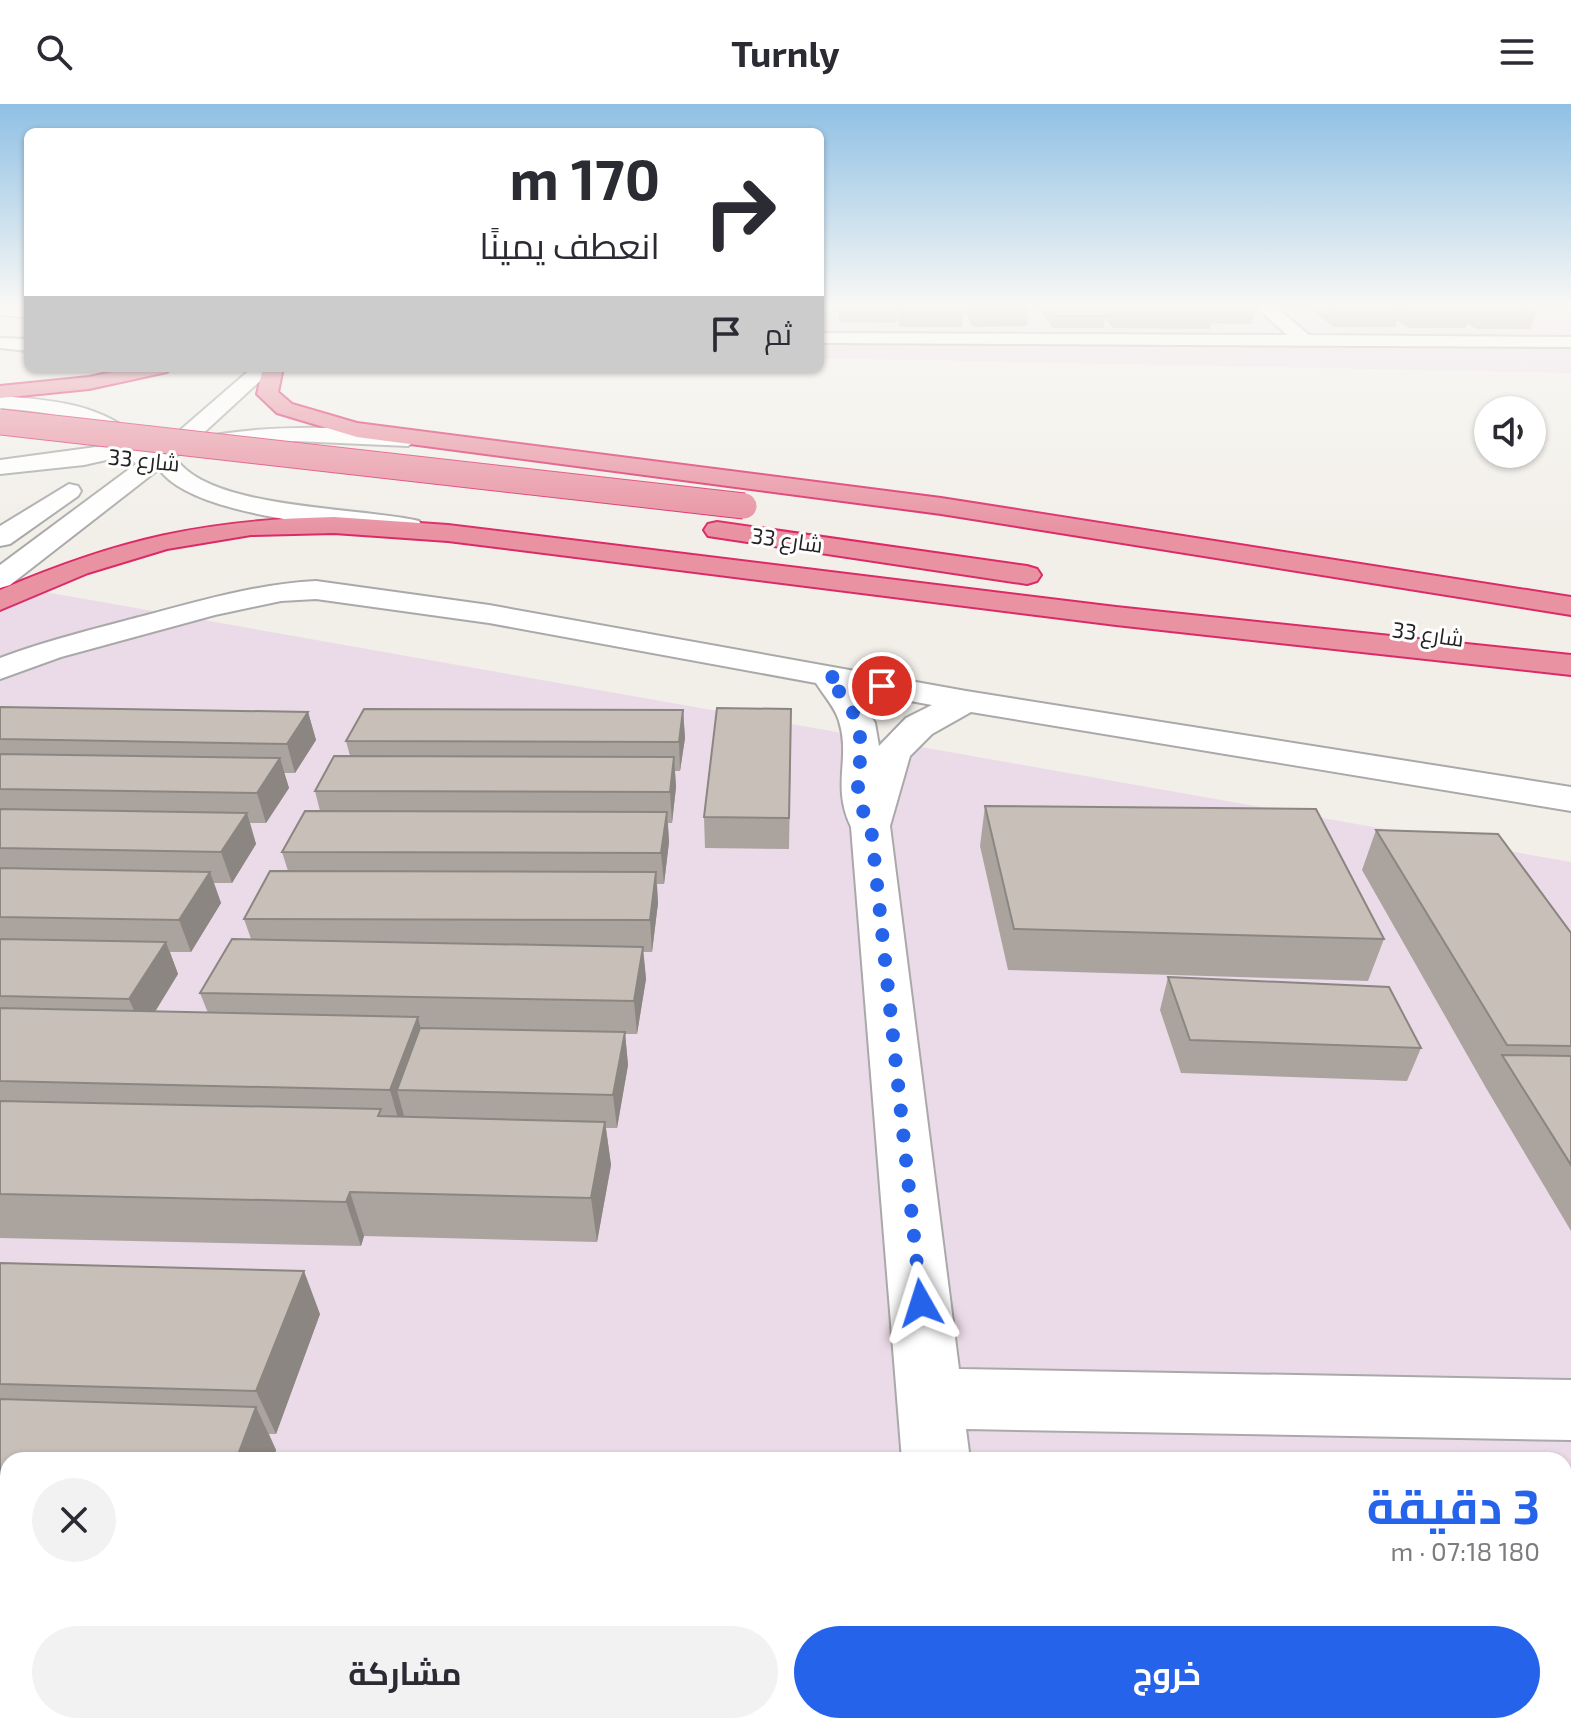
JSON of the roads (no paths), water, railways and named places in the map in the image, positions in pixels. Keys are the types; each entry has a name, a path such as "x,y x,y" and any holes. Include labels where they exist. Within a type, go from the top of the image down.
{"highway":[{"path":"0,392 103,380"},
{"path":"270,380 267,394 282,409 316,421 415,439 944,505 1571,606"},
{"name":"شارع 33","path":"0,422 744,506 1571,615"},
{"name":"شارع 33","path":"0,445 609,515"},
{"path":"0,601 105,557 193,535 308,524 448,533 1116,616 1571,665"},
{"name":"شارع 33","path":"686,525 1049,579"},
{"name":"شارع 33","path":"1081,583 1571,656"}],"street":[{"path":"0,538 107,465 187,436 250,380"},
{"path":"0,402 46,407 94,418 149,450 177,477 227,498 448,533"},
{"path":"0,579 149,450 170,416"},
{"path":"0,467 266,434 320,433 415,439"},
{"path":"0,669 50,650 211,607 281,592 316,590 489,614 966,701 1571,799"},
{"path":"827,676 849,707 859,731 856,786 859,806 871,827"},
{"path":"935,1452 871,827 892,753 919,726 966,701"},
{"path":"931,1398 1571,1410"}]}
